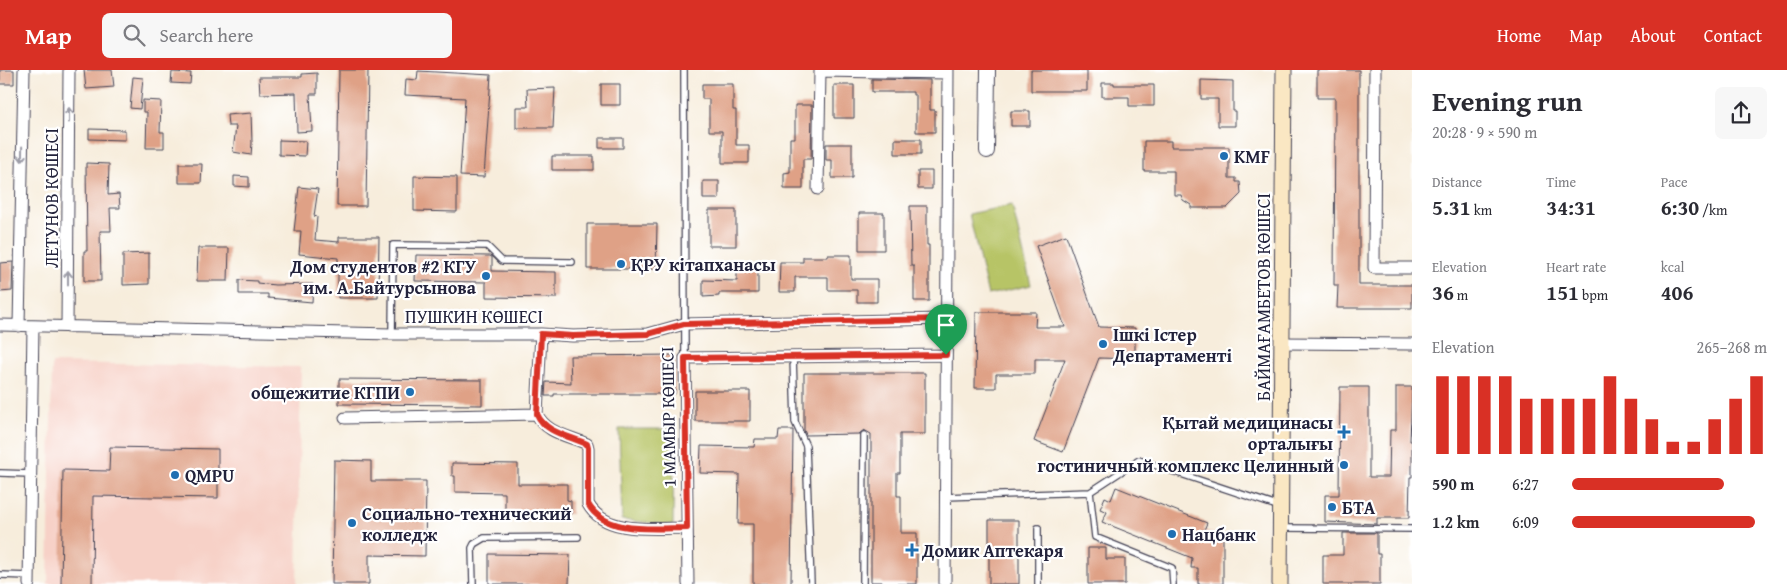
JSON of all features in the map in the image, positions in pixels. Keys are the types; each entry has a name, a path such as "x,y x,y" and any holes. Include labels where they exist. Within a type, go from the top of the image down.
{"main road":[{"name":"БАЙМАҒАМБЕТОВ КӨШЕСІ","path":"1280,584 1284,70"}],"street":[{"name":"ЛЕТУНОВ КӨШЕСІ","path":"19,326 24,70"},
{"name":"ЛЕТУНОВ КӨШЕСІ","path":"67,326 69,70"},
{"path":"988,70 988,151"},
{"path":"1374,70 1374,268 1412,268"},
{"path":"818,189 820,71 948,71 945,584"},
{"name":"ПУШКИН КӨШЕСІ","path":"0,325 573,336 648,334 684,324 947,319"},
{"path":"29,580 33,326"},
{"path":"541,334 537,414 544,425 567,438 587,444 588,504 592,511 598,517 616,525 644,528 687,528"},
{"path":"1282,343 1412,344"},
{"path":"685,358 946,355"},
{"name":"1 МАМЫР КӨШЕСІ","path":"685,358 688,584"},
{"path":"345,418 537,414"}],"lane":[{"name":"1 МАМЫР КӨШЕСІ","path":"684,70 685,358"},
{"path":"392,334 393,245 487,246 502,261 572,262"},
{"path":"793,357 795,422 806,446 811,584"},
{"path":"863,584 864,435"},
{"path":"945,497 1090,492 1139,460 1280,506"},
{"path":"0,473 31,474"},
{"path":"1090,492 1094,536 1172,568 1173,584"},
{"path":"1038,528 1038,584"},
{"path":"1280,528 1412,529"},
{"path":"473,584 472,548 478,540 484,538 578,537"},
{"path":"0,576 29,580"}],"shaded area":[{"name":"QMPU","path":"52,363 301,367 297,584 48,584"}],"green space":[{"path":"1012,205 1031,285 988,295 969,214"},
{"path":"619,429 674,429 673,525 622,520"}],"building":[{"path":"0,70 14,70 14,84 0,84"},
{"path":"84,70 112,70 114,87 86,89"},
{"path":"339,70 368,70 366,206 337,206"},
{"path":"1031,70 1087,70 1087,91 1031,91"},
{"path":"1317,70 1359,70 1359,285 1412,285 1412,308 1337,308 1338,285 1334,285 1335,98 1317,98"},
{"path":"418,71 491,75 484,177 460,176 465,98 405,95 406,79 417,80"},
{"path":"172,72 191,73 190,84 171,83"},
{"path":"317,73 317,94 310,94 312,131 297,132 296,93 260,94 259,77 302,77 302,74"},
{"path":"133,77 143,78 140,109 130,108"},
{"path":"872,79 930,80 930,110 935,110 935,132 916,132 916,95 913,95 913,92 872,92"},
{"path":"1201,80 1233,81 1235,126 1218,126 1218,99 1201,99"},
{"path":"1102,83 1114,83 1114,85 1154,85 1154,106 1129,106 1129,97 1102,97"},
{"path":"601,84 620,84 620,105 601,105"},
{"path":"702,84 733,84 733,110 736,110 736,145 749,145 749,163 722,163 722,131 709,131 709,99 702,99"},
{"path":"834,85 854,85 854,118 834,118"},
{"path":"555,88 553,128 516,128 516,107 528,107 527,89"},
{"path":"143,100 161,101 160,132 164,132 164,148 146,148 147,112 143,112"},
{"path":"795,105 812,105 811,159 803,159 803,189 784,189 784,173 790,172 790,138 795,138"},
{"path":"1011,111 1030,111 1030,126 1011,126"},
{"path":"251,113 251,155 233,152 236,126 228,126 227,115"},
{"path":"89,129 125,130 125,140 89,139"},
{"path":"599,138 623,138 623,148 599,148"},
{"path":"895,139 921,139 921,154 895,154"},
{"path":"279,140 306,141 305,156 279,155"},
{"path":"1144,141 1171,141 1171,147 1229,147 1229,178 1236,178 1236,182 1240,182 1241,194 1227,208 1191,208 1191,205 1183,200 1181,195 1174,195 1174,171 1144,171"},
{"path":"826,144 852,144 852,178 832,178 832,160 826,160"},
{"path":"552,156 594,156 594,170 552,170"},
{"path":"86,163 109,164 108,195 119,194 120,208 110,208 111,231 100,231 101,281 84,281 84,251 87,251"},
{"path":"179,164 202,164 201,183 179,183"},
{"path":"918,171 932,171 932,189 918,189"},
{"path":"234,176 249,177 249,187 234,186"},
{"path":"414,176 457,177 457,212 414,211"},
{"path":"703,181 719,181 719,199 703,199"},
{"path":"299,187 318,189 314,216 317,217 315,240 339,242 339,237 379,237 378,298 338,298 338,258 299,254 301,231 294,231"},
{"path":"910,206 927,206 929,301 914,301 914,266 911,266"},
{"path":"709,210 736,210 736,246 709,246"},
{"path":"859,213 884,213 884,250 859,250"},
{"path":"587,224 657,224 656,269 587,269"},
{"name":"Ішкі Істер Департаменті","path":"1066,235 1099,327 1135,328 1135,359 1099,358 1063,452 1034,441 1065,359 1035,359 1035,374 996,374 996,388 975,388 976,312 1036,312 1035,327 1065,327 1036,246"},
{"path":"198,248 229,248 228,281 197,281"},
{"path":"149,253 149,284 123,285 123,254"},
{"name":"Дом студентов #2 КГУ им. А.Байтурсынова","path":"416,255 490,256 492,257 492,271 556,272 556,298 486,297 486,282 415,281"},
{"path":"828,255 851,255 851,279 877,279 877,302 857,302 857,290 828,290 828,277 795,277 795,292 779,292 780,262 803,262 803,257 828,257"},
{"path":"13,262 12,291 0,292 0,263"},
{"path":"737,268 758,268 758,293 719,293 719,296 703,297 703,280 737,281"},
{"path":"239,280 275,285 313,284 312,302 268,298 268,294 239,294"},
{"path":"675,355 675,394 554,394 554,396 545,396 546,382 571,383 570,356"},
{"path":"804,373 925,373 925,434 900,434 900,473 897,473 897,496 901,496 901,533 917,533 917,584 882,584 882,582 871,582 871,434 864,430 859,434 806,435 804,430"},
{"name":"общежитие КГПИ","path":"339,379 482,380 482,405 339,404"},
{"path":"1340,387 1369,387 1369,477 1389,477 1390,430 1396,430 1396,387 1412,387 1410,441 1412,441 1412,477 1410,477 1409,518 1377,518 1377,524 1325,522 1325,495 1339,495"},
{"path":"695,391 750,391 750,421 695,421"},
{"path":"779,430 793,430 791,584 753,584 753,524 738,524 739,474 700,473 701,446 754,447 755,439 778,439"},
{"path":"110,447 218,449 218,498 93,496 92,584 61,584 63,470 109,471"},
{"path":"334,460 371,461 371,481 426,481 425,556 369,555 369,584 332,584"},
{"path":"452,463 518,464 518,484 567,484 567,500 571,501 571,514 505,512 505,493 455,492 455,476 452,476"},
{"name":"Нацбанк","path":"1116,487 1207,523 1204,530 1223,537 1223,584 1198,584 1198,568 1191,568 1192,558 1102,522 1107,512 1100,509 1105,497 1111,500"},
{"path":"989,520 1019,520 1019,584 989,584"},
{"path":"1343,533 1377,533 1377,554 1380,554 1380,584 1323,584 1323,555 1343,555"},
{"path":"1088,548 1106,548 1106,559 1125,559 1125,584 1088,584"},
{"path":"489,554 570,555 569,584 489,584"}],"place":[{"name":"KMF","path":"1224,156"},
{"name":"ҚРУ кітапханасы","path":"621,264"},
{"name":"Дом студентов #2 КГУ им. А.Байтурсынова","path":"486,276"},
{"name":"Ішкі Істер Департаменті","path":"1103,344"},
{"name":"общежитие КГПИ","path":"410,392"},
{"name":"Қытай медицинасы орталығы","path":"1344,432"},
{"name":"гостиничный комплекс Целинный","path":"1344,465"},
{"name":"QMPU","path":"175,475"},
{"name":"БТА","path":"1332,507"},
{"name":"Социально-технический колледж","path":"352,523"},
{"name":"Нацбанк","path":"1172,534"},
{"name":"Домик Аптекаря","path":"912,550"}],"route":[{"path":"947,319 946,355 685,358 687,528 644,528 616,525 598,517 588,504 587,444 567,438 544,425 537,414 541,334 573,336 648,334 684,324 947,319"}]}
